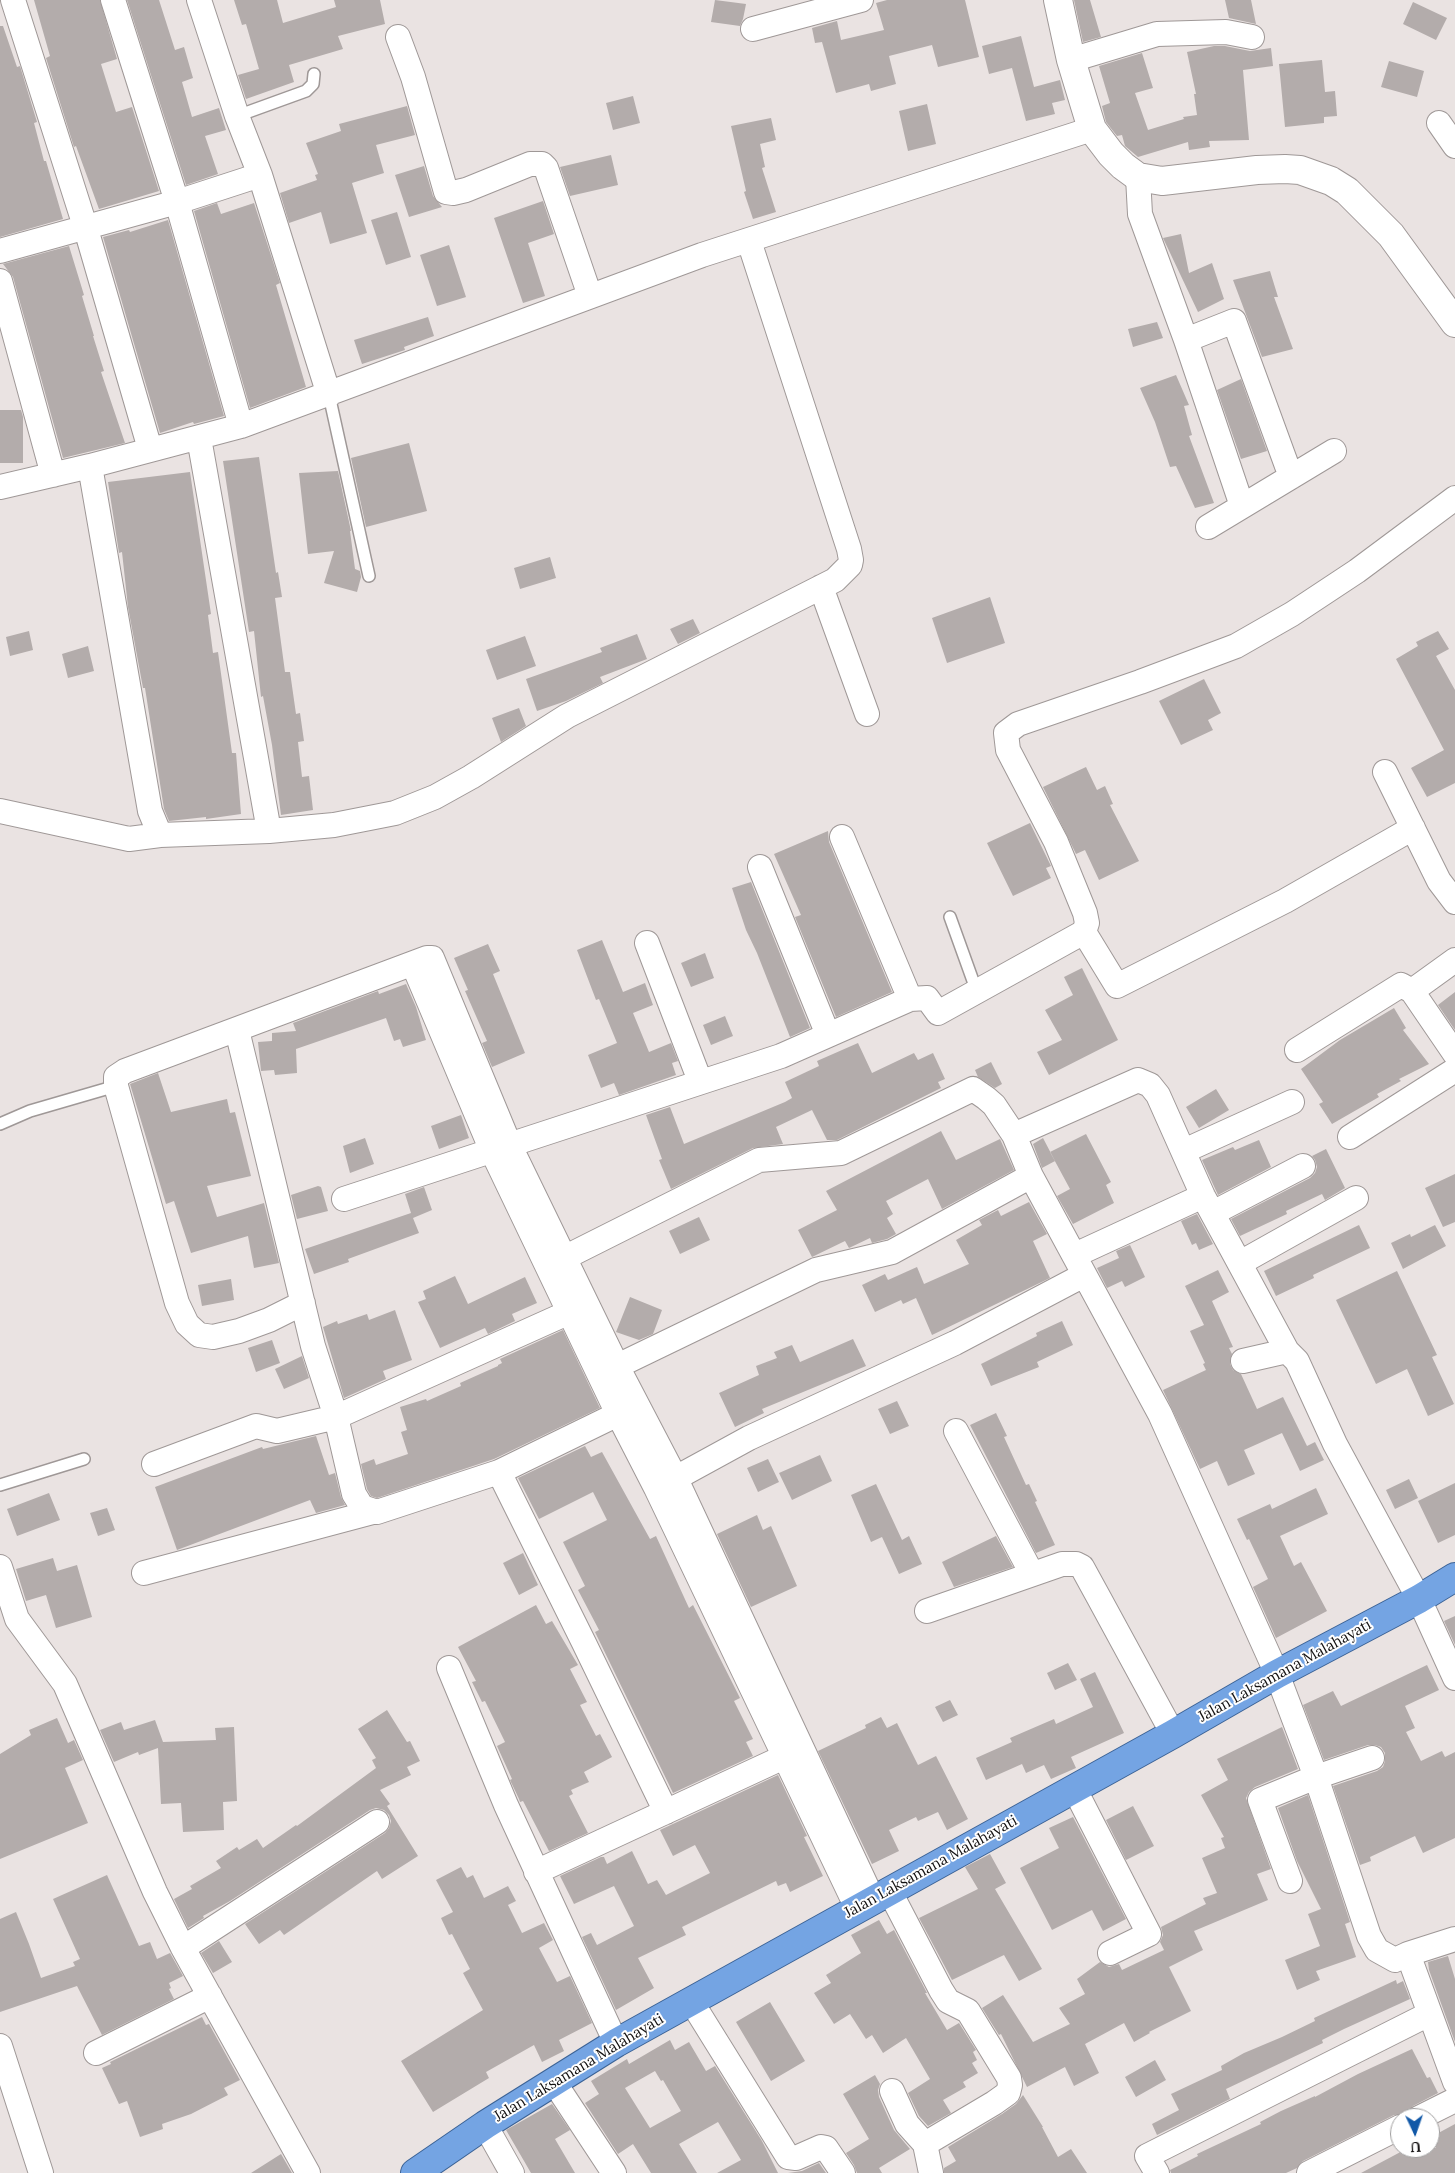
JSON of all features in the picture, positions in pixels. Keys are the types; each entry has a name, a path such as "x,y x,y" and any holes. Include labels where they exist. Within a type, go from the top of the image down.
{"highway":[{"name":"Jalan Laksamana Malahayati","path":"416,2173 485,2124 616,2043 1173,1734 1277,1674 1455,1578"}],"street":[{"path":"13,0 86,229 150,449"},
{"path":"113,0 177,202 241,426"},
{"path":"199,0 237,116 260,175 329,395"},
{"path":"753,29 861,0"},
{"path":"1058,0 1071,60 1092,128 1111,154 1138,177 1162,181 1285,168 1314,173 1347,191 1391,235 1455,323"},
{"path":"1071,60 1157,34 1226,32 1252,37"},
{"path":"398,37 413,77 446,192 453,193 466,190 530,164 542,164 546,168 590,296"},
{"path":"1439,123 1455,146"},
{"path":"0,488 241,426 329,395 702,255 1092,128"},
{"path":"0,251 86,229 260,175"},
{"path":"1138,177 1140,214 1186,340 1242,506"},
{"path":"0,811 129,838 160,834 269,831 334,825 395,814 435,797 471,778 567,716 834,580 850,565 849,549 749,241"},
{"path":"0,281 53,475"},
{"path":"1186,340 1234,321 1291,477"},
{"path":"199,438 269,831"},
{"path":"1208,527 1334,451"},
{"path":"90,466 150,811 160,834"},
{"path":"344,1199 780,1056 910,999 927,998 938,1013 1084,932 1087,923 1085,913 1056,842 1008,750 1006,733 1018,724 1140,682 1236,646 1292,614 1356,571 1455,498"},
{"path":"821,587 867,714"},
{"path":"1385,772 1439,881 1455,902"},
{"path":"1084,932 1117,986 1285,901 1413,828"},
{"path":"842,838 910,999"},
{"path":"760,867 828,1035"},
{"path":"647,943 700,1081"},
{"path":"1412,992 1455,960"},
{"path":"303,1303 269,1320 213,1338 199,1335 187,1324 177,1303 116,1086 116,1077 125,1071 413,964 578,1308 666,1484 794,1753 873,1899 948,2001 968,2011 1009,2078 1008,2093 925,2144"},
{"path":"1297,1050 1401,985 1412,992 1455,1054"},
{"path":"237,1030 313,1346 336,1417 357,1501 362,1507 373,1512"},
{"path":"1350,1137 1455,1070"},
{"path":"1014,1135 1138,1080 1150,1085 1158,1095 1208,1204 1288,1351 1297,1362 1308,1382 1335,1444 1419,1599 1455,1678"},
{"path":"556,1262 759,1160 841,1153 973,1088 994,1105 1014,1135 1031,1176 1160,1414 1277,1674 1316,1777 1369,1936 1377,1950 1395,1960 1455,1939"},
{"path":"1184,1150 1292,1102"},
{"path":"666,1484 749,1438 956,1343 1079,1265 1208,1204 1303,1166"},
{"path":"609,1370 816,1270 892,1252 1031,1176"},
{"path":"1240,1263 1356,1198"},
{"path":"154,1464 256,1426 277,1431 336,1417 578,1308"},
{"path":"1244,1361 1288,1351"},
{"path":"609,1370 618,1414 666,1484"},
{"path":"144,1573 377,1512 499,1472 618,1414"},
{"path":"956,1431 1032,1574"},
{"path":"499,1472 666,1812"},
{"path":"927,1611 1062,1564 1070,1563 1082,1567 1173,1734"},
{"path":"0,1567 17,1619 65,1684 155,1892 183,1948 308,2173"},
{"path":"449,1668 536,1872 616,2043"},
{"path":"536,1872 794,1753"},
{"path":"1290,1881 1260,1800 1316,1777 1372,1758"},
{"path":"1074,1788 1148,1934 1110,1953"},
{"path":"183,1948 377,1822"},
{"path":"1408,1954 1455,2082"},
{"path":"96,2053 210,1996"},
{"path":"691,2001 788,2157 796,2158 820,2147 826,2148 843,2173"},
{"path":"1157,2173 1148,2156 1430,2014"},
{"path":"0,2046 41,2173"},
{"path":"554,2082 614,2173"},
{"path":"892,2091 907,2124 925,2144 931,2173"},
{"path":"1439,2108 1455,2100"},
{"path":"485,2124 512,2173"},
{"path":"1308,2173 1390,2133"}],"lane":[{"path":"237,116 310,88 313,84 314,74"},
{"path":"329,395 369,576"},
{"path":"950,917 977,992"},
{"path":"0,1124 30,1111 116,1086"},
{"path":"0,1485 84,1459"}],"building":[{"path":"34,0 100,0 117,59 101,64 116,112 132,107 159,191 99,209 76,146 74,147 46,58 50,56"},
{"path":"127,0 159,0 175,50 184,47 193,78 182,82 192,117 219,108 226,130 205,136 218,174 186,185"},
{"path":"234,0 277,0 283,23 336,7 334,0 380,0 385,24 338,36 343,49 289,65 294,82 246,99 238,75 259,69 246,24 242,25"},
{"path":"715,0 746,4 740,26 711,22"},
{"path":"887,0 965,0 979,57 938,67 932,45 889,56 896,84 871,91 869,84 836,93 822,42 815,43 812,28 837,21 841,40 884,30 876,3"},
{"path":"1074,0 1090,0 1101,37 1083,42"},
{"path":"1225,0 1251,0 1256,24 1229,18"},
{"path":"1413,2 1447,18 1436,40 1403,24"},
{"path":"0,26 3,26 17,67 20,66 37,122 34,123 44,161 46,161 63,219 0,237"},
{"path":"1021,36 1034,87 1060,80 1065,100 1052,103 1055,114 1026,121 1012,68 989,74 982,46"},
{"path":"1214,46 1225,46 1250,51 1271,48 1273,66 1243,70 1249,140 1209,141 1210,147 1189,150 1188,142 1138,157 1125,146 1122,135 1117,136 1106,122 1102,106 1110,103 1099,66 1142,53 1153,88 1135,93 1148,130 1184,119 1183,117 1197,115 1194,94 1196,94 1187,52"},
{"path":"1322,60 1325,92 1335,91 1337,116 1324,117 1324,123 1285,127 1279,64"},
{"path":"1389,61 1424,71 1417,97 1381,87"},
{"path":"633,96 640,123 613,130 606,103"},
{"path":"927,104 936,144 908,151 899,111"},
{"path":"407,106 415,135 376,145 384,173 352,183 367,233 330,244 321,212 289,223 280,193 317,180 315,175 318,174 306,143 341,131 339,124"},
{"path":"771,118 776,140 760,144 765,167 762,168 776,212 753,219 744,192 746,191 731,126"},
{"path":"611,155 618,185 570,196 560,167"},
{"path":"424,166 433,196 442,207 409,217 395,175"},
{"path":"543,201 554,234 528,243 545,296 523,303 494,218"},
{"path":"217,203 221,214 254,203 280,283 276,285 306,387 250,408 194,211"},
{"path":"397,212 411,257 386,265 371,220"},
{"path":"168,220 224,416 194,424 193,422 160,433 103,237 129,230 130,232"},
{"path":"1181,234 1189,273 1212,263 1224,299 1198,312 1163,238"},
{"path":"449,245 466,297 437,306 420,255"},
{"path":"69,246 104,371 101,372 125,443 63,458 13,277 3,264"},
{"path":"1270,271 1278,297 1274,297 1293,349 1262,357 1233,280"},
{"path":"428,317 434,336 404,347 405,350 362,364 354,340"},
{"path":"1157,322 1163,338 1133,347 1128,329"},
{"path":"1176,375 1189,405 1184,406 1192,435 1189,436 1214,503 1195,508 1176,466 1170,467 1155,422 1140,388"},
{"path":"1241,379 1267,451 1241,459 1217,390"},
{"path":"0,410 21,410 23,417 23,463 0,463"},
{"path":"409,443 427,511 366,527 351,458"},
{"path":"259,457 276,573 278,572 282,597 275,598 285,672 290,672 296,714 300,713 304,741 298,742 302,777 309,776 313,810 281,815 272,745 263,696 261,697 254,631 249,632 223,461"},
{"path":"338,471 351,531 355,569 360,571 361,577 357,592 324,583 334,551 308,554 299,473"},
{"path":"190,472 211,614 208,615 213,653 218,652 232,753 236,753 241,814 206,819 206,817 169,821 164,809 145,688 143,688 128,607 122,552 119,553 108,482"},
{"path":"550,557 556,578 520,589 514,568"},
{"path":"990,597 1005,643 947,663 932,618"},
{"path":"693,619 700,633 678,644 670,629"},
{"path":"29,631 33,650 10,656 6,637"},
{"path":"1438,631 1449,649 1436,656 1455,690 1455,783 1427,797 1411,768 1444,750 1396,659 1418,646 1416,642"},
{"path":"637,634 647,659 600,677 603,683 566,701 537,711 526,679 602,652 600,648"},
{"path":"525,636 536,666 497,680 486,650"},
{"path":"88,646 94,671 68,678 62,654"},
{"path":"1204,679 1221,713 1208,720 1213,730 1181,745 1159,701"},
{"path":"519,708 526,726 501,742 492,718"},
{"path":"1086,767 1097,790 1105,786 1113,804 1110,805 1139,861 1099,880 1085,850 1076,854 1043,787"},
{"path":"1030,823 1051,866 1046,868 1051,878 1013,896 987,843"},
{"path":"828,831 829,842 892,992 836,1017 795,917 801,915 774,854"},
{"path":"751,882 810,1028 790,1037 746,930 732,888"},
{"path":"602,940 623,992 645,983 653,1005 633,1013 649,1052 671,1043 678,1061 672,1063 676,1075 619,1095 614,1083 601,1088 588,1055 617,1043 599,999 596,1000 577,950"},
{"path":"488,944 500,971 493,974 525,1053 492,1067 482,1043 487,1041 465,991 468,990 454,958"},
{"path":"705,953 714,978 691,987 681,963"},
{"path":"1082,968 1118,1040 1049,1075 1037,1052 1062,1040 1045,1010 1073,995 1064,977"},
{"path":"406,984 416,1007 426,1040 403,1047 400,1039 394,1041 386,1018 296,1049 297,1073 275,1075 274,1070 261,1071 258,1042 272,1041 272,1033 296,1031 293,1023 378,991 379,994"},
{"path":"1455,992 1455,1030 1438,1005"},
{"path":"1394,1008 1406,1028 1403,1030 1429,1064 1399,1079 1401,1081 1377,1094 1379,1097 1332,1124 1319,1104 1323,1102 1301,1069 1340,1040"},
{"path":"725,1016 733,1036 711,1045 703,1025"},
{"path":"858,1043 872,1073 914,1053 918,1060 933,1053 945,1079 938,1082 941,1088 837,1140 827,1140 812,1110 776,1127 783,1144 753,1148 671,1189 659,1160 662,1159 646,1115 670,1107 684,1144 792,1098 785,1082 819,1066 817,1061"},
{"path":"991,1062 1002,1084 995,1088 978,1077 975,1070"},
{"path":"158,1073 171,1112 227,1099 230,1113 235,1112 251,1176 207,1186 217,1217 264,1203 279,1263 254,1268 248,1236 191,1253 174,1201 166,1204 130,1084"},
{"path":"1216,1089 1229,1110 1199,1128 1186,1107"},
{"path":"461,1115 469,1138 439,1149 431,1126"},
{"path":"941,1131 956,1160 1000,1139 1014,1170 942,1209 928,1179 886,1201 893,1214 887,1218 896,1234 887,1239 872,1243 870,1238 849,1248 845,1241 812,1257 798,1230 837,1210 826,1191"},
{"path":"1086,1134 1111,1182 1106,1185 1114,1203 1073,1224 1057,1196 1070,1189 1050,1152"},
{"path":"365,1138 374,1164 350,1173 343,1146"},
{"path":"1043,1138 1055,1161 1042,1168 1033,1144"},
{"path":"1259,1140 1271,1167 1218,1195 1202,1160 1233,1147 1235,1150"},
{"path":"1326,1149 1345,1188 1325,1200 1322,1194 1286,1211 1287,1214 1240,1236 1231,1219 1310,1178 1315,1173 1317,1167 1312,1156"},
{"path":"1455,1174 1455,1222 1443,1227 1425,1188"},
{"path":"318,1186 321,1187 328,1211 297,1219 291,1195"},
{"path":"424,1187 432,1210 413,1218 419,1233 348,1259 349,1262 314,1274 305,1249 411,1213 405,1194"},
{"path":"1029,1202 1047,1234 1033,1241 1050,1278 932,1335 916,1298 903,1304 901,1300 875,1312 862,1285 885,1274 888,1280 917,1267 924,1284 969,1264 956,1240 982,1225 979,1220 998,1210 1001,1216"},
{"path":"1197,1214 1213,1244 1199,1250 1196,1243 1192,1245 1181,1221"},
{"path":"699,1217 710,1240 680,1254 669,1231"},
{"path":"1359,1225 1370,1248 1313,1275 1314,1278 1276,1296 1264,1271"},
{"path":"1435,1225 1446,1246 1403,1269 1391,1243 1410,1234 1411,1237"},
{"path":"1130,1245 1145,1277 1125,1287 1122,1281 1107,1288 1097,1268 1119,1258 1116,1251"},
{"path":"1218,1270 1229,1292 1212,1301 1233,1347 1229,1348 1232,1354 1230,1364 1233,1370 1241,1374 1257,1409 1283,1397 1307,1446 1315,1442 1324,1460 1300,1471 1282,1433 1244,1450 1255,1474 1228,1486 1217,1461 1200,1469 1163,1390 1206,1370 1203,1364 1205,1363 1190,1331 1204,1325 1185,1286"},
{"path":"1397,1271 1437,1355 1432,1357 1454,1404 1428,1416 1407,1369 1376,1384 1336,1300"},
{"path":"455,1276 468,1304 525,1277 537,1303 512,1314 515,1321 488,1334 485,1328 440,1348 418,1302 426,1299 423,1291"},
{"path":"231,1279 234,1300 202,1306 198,1285"},
{"path":"630,1297 662,1310 653,1334 639,1340 616,1332"},
{"path":"395,1310 412,1360 383,1371 386,1379 344,1398 323,1327 337,1321 338,1324 367,1314 369,1320"},
{"path":"1062,1321 1073,1345 1037,1362 1039,1367 991,1386 981,1364 1037,1336 1036,1333"},
{"path":"563,1330 600,1408 494,1459 377,1498 371,1496 367,1489 361,1464 374,1459 376,1465 408,1454 401,1432 407,1430 400,1407 426,1399 427,1401 461,1386 460,1383 498,1366 502,1363 500,1359"},
{"path":"853,1339 866,1366 762,1409 764,1413 735,1427 719,1393 759,1375 756,1366 777,1358 774,1352 792,1345 800,1362"},
{"path":"272,1340 280,1363 256,1372 248,1348"},
{"path":"302,1356 309,1378 284,1389 275,1369"},
{"path":"897,1401 909,1426 890,1434 878,1409"},
{"path":"996,1413 1007,1436 1004,1437 1026,1485 1029,1484 1037,1501 1035,1502 1055,1545 1036,1553 970,1425"},
{"path":"316,1436 329,1475 335,1473 345,1505 316,1513 310,1500 177,1550 155,1487 262,1447 263,1449"},
{"path":"585,1446 591,1457 602,1452 650,1539 656,1536 689,1608 693,1605 740,1698 734,1701 753,1739 746,1742 753,1756 673,1793 595,1632 599,1630 578,1590 585,1586 563,1542 607,1520 593,1492 539,1519 518,1478"},
{"path":"820,1455 832,1481 792,1500 779,1473"},
{"path":"768,1459 779,1482 758,1492 747,1468"},
{"path":"1409,1479 1418,1498 1395,1509 1386,1490"},
{"path":"1455,1483 1455,1535 1438,1543 1418,1501"},
{"path":"876,1484 902,1540 909,1536 922,1564 899,1574 882,1537 871,1542 851,1495"},
{"path":"1316,1488 1328,1514 1280,1536 1294,1566 1301,1562 1327,1611 1276,1638 1253,1587 1268,1579 1237,1519 1270,1504 1272,1509"},
{"path":"49,1493 60,1520 17,1536 7,1509"},
{"path":"107,1508 115,1530 98,1536 90,1513"},
{"path":"757,1515 763,1530 771,1526 797,1586 751,1607 717,1534"},
{"path":"996,1536 1013,1567 954,1587 942,1562"},
{"path":"523,1553 538,1585 519,1595 503,1563"},
{"path":"53,1558 57,1571 77,1565 92,1617 56,1628 46,1595 26,1601 16,1569"},
{"path":"536,1605 546,1624 552,1621 578,1665 570,1669 587,1702 580,1705 596,1736 600,1734 612,1757 584,1772 589,1782 571,1790 573,1794 569,1796 588,1833 549,1851 523,1801 520,1802 510,1780 512,1779 497,1746 505,1742 485,1701 482,1702 472,1682 476,1681 458,1647"},
{"path":"1455,1616 1455,1645 1444,1621"},
{"path":"1068,1663 1077,1680 1055,1690 1047,1673"},
{"path":"1427,1665 1439,1690 1405,1706 1415,1728 1406,1732 1421,1761 1442,1751 1445,1757 1455,1752 1455,1838 1423,1853 1415,1836 1370,1857 1371,1861 1360,1865 1333,1786 1377,1771 1383,1767 1385,1753 1381,1747 1368,1745 1324,1760 1303,1705 1333,1691 1341,1706"},
{"path":"1095,1672 1124,1733 1071,1757 1076,1768 1051,1779 1044,1765 1026,1773 1022,1764 986,1780 976,1758 1012,1742 1010,1738 1054,1719 1056,1724 1093,1707 1080,1679"},
{"path":"950,1700 958,1715 943,1722 935,1707"},
{"path":"387,1710 407,1742 410,1741 420,1761 407,1767 411,1775 380,1790 390,1804 387,1806 418,1856 382,1879 377,1871 284,1935 280,1930 259,1944 245,1924 385,1833 391,1821 389,1815 384,1810 376,1808 370,1810 230,1901 203,1916 204,1918 188,1928 174,1899 192,1889 190,1886 221,1868 216,1861 237,1847 239,1850 257,1839 263,1848 297,1826 376,1768 372,1760 376,1758 358,1729"},
{"path":"881,1717 887,1728 897,1723 918,1765 936,1756 968,1819 947,1830 938,1812 918,1821 916,1817 889,1830 899,1851 872,1864 818,1751 866,1728 865,1725"},
{"path":"57,1718 68,1743 74,1740 83,1760 65,1768 88,1823 0,1859 0,1754 31,1735 29,1730"},
{"path":"155,1720 163,1742 216,1740 215,1728 234,1727 237,1801 223,1802 224,1830 183,1832 181,1803 161,1804 158,1748 139,1755 138,1752 114,1762 100,1730 121,1722 124,1730"},
{"path":"1282,1727 1298,1769 1255,1787 1246,1798 1271,1869 1257,1874 1268,1900 1194,1931 1203,1950 1169,1967 1191,2011 1149,2032 1134,2042 1124,2023 1085,2044 1099,2073 1074,2086 1065,2067 1027,2087 1001,2034 999,2035 982,2008 1003,1995 1033,2042 1070,2024 1059,2008 1085,1994 1077,1979 1100,1962 1109,1967 1119,1964 1122,1970 1164,1950 1160,1942 1163,1935 1161,1927 1206,1904 1203,1898 1217,1893 1202,1858 1225,1848 1221,1838 1224,1837 1201,1795 1228,1780 1217,1759"},
{"path":"778,1775 807,1836 804,1837 823,1876 790,1892 786,1883 778,1886 776,1881 682,1927 686,1935 638,1958 654,1988 616,2010 582,1937 591,1933 597,1945 634,1926 614,1886 574,1904 560,1876 601,1857 604,1857 607,1864 632,1851 648,1884 657,1880 666,1895 710,1873 695,1845 673,1856 660,1830"},
{"path":"1308,1795 1350,1922 1345,1924 1356,1957 1316,1971 1320,1980 1297,1990 1285,1960 1320,1946 1308,1914 1321,1909 1297,1861 1278,1808"},
{"path":"1133,1806 1154,1846 1126,1860 1106,1820"},
{"path":"1073,1817 1126,1919 1103,1931 1092,1910 1052,1930 1020,1868 1059,1848 1049,1828"},
{"path":"990,1854 1006,1883 995,1889 1042,1969 1019,1981 1004,1955 952,1980 919,1918 978,1889 965,1867"},
{"path":"461,1867 467,1878 473,1875 484,1898 508,1886 516,1901 508,1905 522,1933 544,1923 553,1940 539,1948 557,1982 570,1976 592,2023 559,2040 564,2051 542,2062 534,2045 486,2072 489,2078 433,2112 401,2061 483,2010 463,1973 470,1969 452,1934 449,1935 441,1918 453,1912 436,1880"},
{"path":"107,1875 139,1946 150,1942 157,1959 170,1953 183,1976 169,1983 171,1988 169,1989 174,1999 102,2035 77,1986 0,2012 0,1919 16,1912 41,1978 75,1966 73,1962 80,1959 53,1899"},
{"path":"879,1920 887,1934 894,1930 927,1993 925,1993 947,2030 959,2023 976,2050 973,2052 977,2060 972,2063 978,2073 963,2082 966,2087 943,2100 951,2113 928,2126 919,2116 908,2093 930,2079 906,2038 883,2053 872,2035 866,2039 850,2014 834,2024 814,1993 831,1983 826,1975 861,1953 851,1935"},
{"path":"219,1941 232,1962 213,1973 201,1953"},
{"path":"1448,1956 1455,1979 1455,2042 1429,1970 1428,1962"},
{"path":"1396,1980 1397,1984 1403,1981 1410,1999 1344,2029 1322,2040 1323,2043 1226,2089 1230,2099 1157,2135 1152,2124 1179,2110 1171,2094 1222,2070 1221,2066 1244,2053 1282,2037 1315,2021 1314,2018"},
{"path":"770,2002 805,2061 771,2081 736,2022"},
{"path":"202,2017 206,2025 209,2024 240,2080 224,2088 228,2095 191,2114 162,2124 163,2129 140,2137 127,2101 119,2104 102,2068 111,2064 110,2062"},
{"path":"670,2040 675,2050 689,2042 706,2071 715,2066 762,2141 778,2173 717,2173 741,2160 718,2122 679,2144 697,2173 651,2173 633,2144 618,2154 585,2103 599,2094 591,2081 627,2059 629,2064","holes":["655,2071 661,2081 663,2080 681,2111 650,2128 625,2088"]},
{"path":"1412,2049 1427,2078 1430,2077 1438,2093 1411,2108 1390,2108 1390,2117 1303,2161 1297,2168 1286,2173 1171,2173 1170,2170 1198,2156 1197,2154 1261,2124 1260,2122 1281,2111 1315,2097 1358,2074"},
{"path":"1155,2060 1166,2080 1136,2097 1125,2077"},
{"path":"875,2075 880,2084 878,2090 879,2097 894,2130 910,2149 879,2168 882,2173 857,2173 846,2153 869,2139 843,2094"},
{"path":"1023,2095 1043,2127 1058,2157 1071,2149 1087,2173 944,2173 944,2168 956,2161 948,2147 1002,2114 1016,2104"},
{"path":"552,2104 570,2130 555,2139 575,2173 531,2173 506,2130"},
{"path":"1455,2124 1455,2173 1361,2173 1390,2158 1440,2158 1440,2132"},
{"path":"281,2154 292,2173 251,2173"},
{"path":"819,2163 826,2173 788,2173 802,2171"}]}
